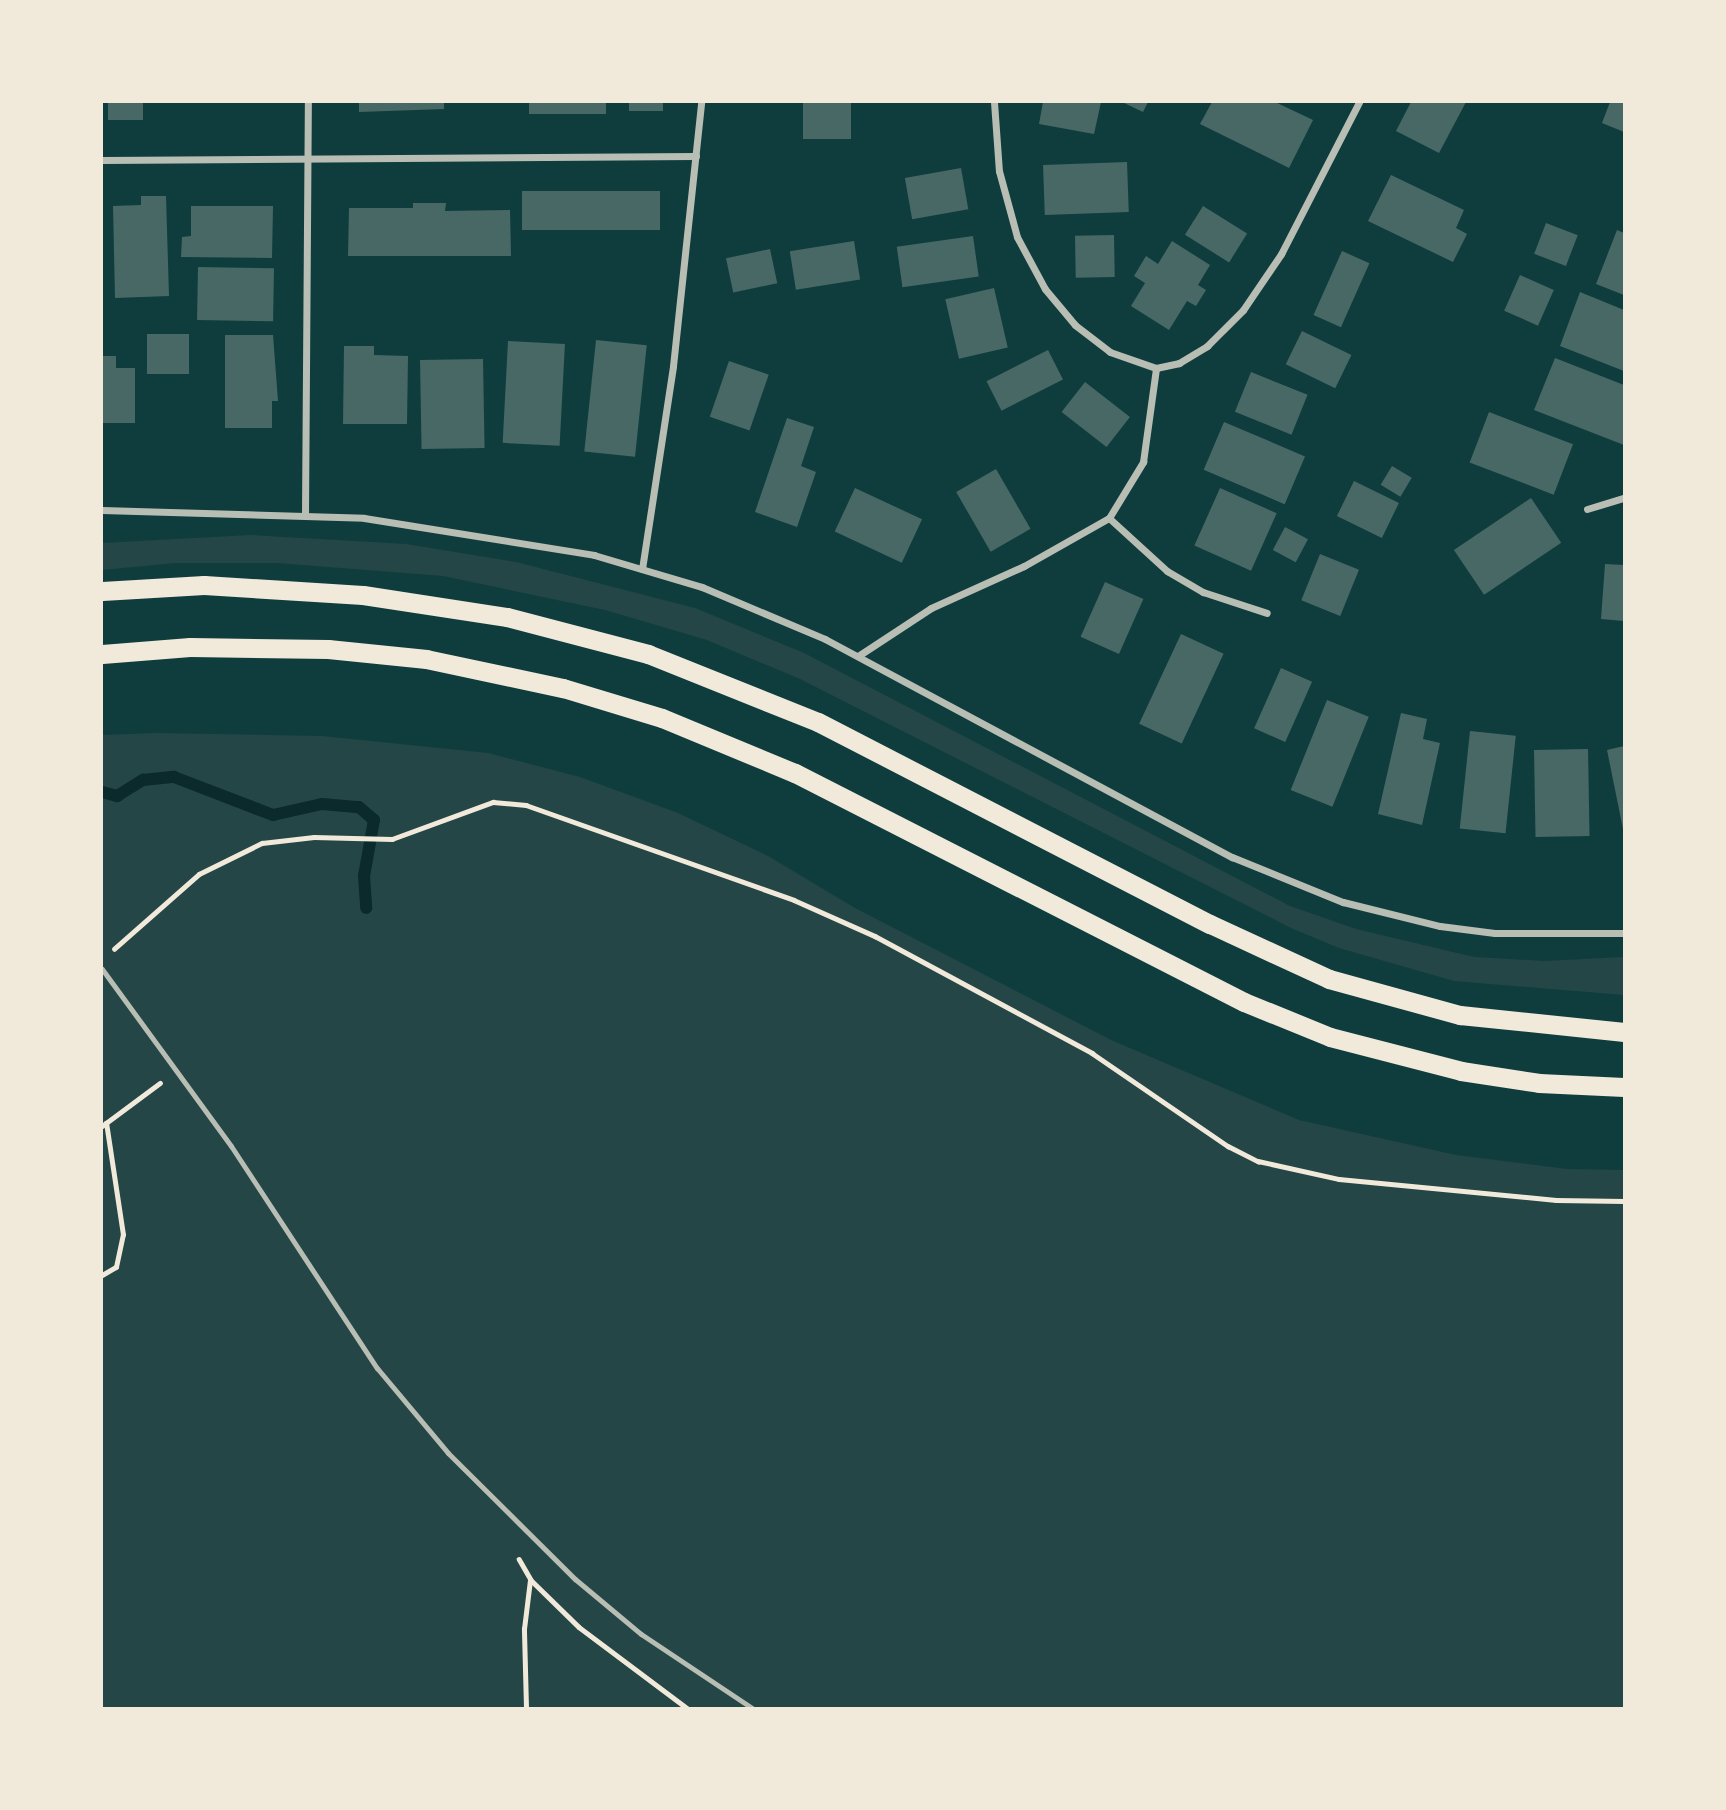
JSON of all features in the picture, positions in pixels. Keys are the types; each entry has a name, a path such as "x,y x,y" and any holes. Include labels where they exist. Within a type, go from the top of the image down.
{"highway":[{"path":"102,591 204,585 363,595 506,617 636,651 718,679 830,727 1224,931 1329,979 1460,1015 1543,1027 1625,1032"},
{"path":"102,654 190,648 328,649 426,659 563,688 662,718 795,773 1235,998 1330,1037 1471,1073 1539,1083 1625,1087"}],"street":[{"path":"304,514 307,102"},
{"path":"642,569 673,366 701,102"},
{"path":"994,102 999,171 1017,237 1045,289 1075,325 1096,342 1123,360 1156,368 1200,351 1243,310 1282,254 1359,102"},
{"path":"102,160 696,156"},
{"path":"858,656 931,608 1056,550 1109,518 1143,463 1156,368"},
{"path":"1587,509 1625,498"},
{"path":"102,510 304,514 419,524 540,544 642,569 754,608 858,656 1232,857 1343,902 1440,926 1495,933 1625,933"},
{"path":"1109,518 1167,571 1203,592 1267,613"}],"lane":[{"path":"102,969 178,1071 377,1368 480,1488 641,1634 752,1709"}],"path":[{"path":"111,952 199,874 261,843 314,837 376,841 421,832 464,811 493,803 547,809 664,857 794,900 875,936 1091,1053 1228,1146 1258,1161 1291,1172 1351,1180 1556,1200 1625,1201"},
{"path":"102,1275 116,1267 123,1235 104,1124 178,1071"},
{"path":"526,1709 524,1629 531,1580"}],"shaded area":[{"path":"251,535 406,544 516,562 695,608 804,653 1290,906 1356,929 1474,957 1544,961 1624,957 1624,995 1454,981 1339,948 1291,928 800,679 707,640 605,610 443,576 277,563 175,563 102,570 102,543"},
{"path":"157,733 322,736 488,753 580,777 678,813 768,856 855,908 1111,1040 1299,1120 1456,1155 1567,1169 1624,1170 1624,1708 102,1708 102,735"}],"building":[{"path":"108,102 143,102 143,120 108,120"},
{"path":"359,102 444,102 444,109 359,112"},
{"path":"529,102 606,102 606,114 529,114"},
{"path":"629,102 663,102 663,111 629,111"},
{"path":"803,102 851,102 851,139 803,139"},
{"path":"1043,102 1101,102 1094,134 1039,124"},
{"path":"1122,102 1148,102 1143,112"},
{"path":"1212,102 1275,102 1313,120 1289,168 1200,124"},
{"path":"1411,102 1466,102 1439,153 1396,131"},
{"path":"1610,102 1624,102 1624,132 1602,123"},
{"path":"1127,162 1129,212 1045,215 1043,165"},
{"path":"961,168 968,209 912,219 905,178"},
{"path":"1391,175 1464,210 1456,228 1467,234 1453,262 1368,221"},
{"path":"522,191 660,191 660,230 522,230"},
{"path":"141,196 166,196 169,296 115,298 113,206 141,205"},
{"path":"413,203 446,203 445,211 510,210 511,256 348,256 349,208 413,208"},
{"path":"191,206 273,206 272,258 181,257 182,237 191,236"},
{"path":"1203,206 1247,234 1229,262 1185,235"},
{"path":"1546,223 1578,235 1566,266 1534,254"},
{"path":"1617,230 1624,233 1624,295 1596,284"},
{"path":"1114,235 1115,277 1076,278 1075,236"},
{"path":"973,236 979,277 902,287 897,247"},
{"path":"854,241 860,280 796,290 790,251"},
{"path":"1172,241 1210,265 1198,285 1206,290 1196,306 1187,301 1169,330 1131,306 1145,283 1134,276 1146,256 1158,264"},
{"path":"770,249 777,283 733,293 726,258"},
{"path":"1342,251 1369,263 1341,327 1314,315"},
{"path":"198,267 274,268 273,321 197,320"},
{"path":"1520,275 1554,290 1538,326 1504,311"},
{"path":"994,288 1008,347 959,359 945,299"},
{"path":"1580,292 1624,310 1624,371 1560,346"},
{"path":"1302,331 1351,355 1335,388 1286,364"},
{"path":"147,334 189,334 189,374 147,374"},
{"path":"225,335 273,335 278,401 272,401 272,428 225,428"},
{"path":"596,340 647,345 635,457 584,451"},
{"path":"508,341 565,344 560,446 503,443"},
{"path":"344,346 374,346 374,355 408,356 407,424 343,424"},
{"path":"1048,350 1063,379 1002,411 987,381"},
{"path":"102,356 116,356 116,368 135,368 135,423 102,423"},
{"path":"1555,358 1624,385 1624,445 1534,410"},
{"path":"483,359 485,448 422,449 420,360"},
{"path":"729,361 769,375 750,430 710,417"},
{"path":"1251,372 1308,395 1291,435 1235,412"},
{"path":"1085,382 1130,417 1107,447 1062,412"},
{"path":"1489,412 1573,444 1554,495 1470,462"},
{"path":"787,418 814,427 801,466 816,472 797,527 755,512"},
{"path":"1224,422 1305,456 1285,504 1204,470"},
{"path":"1392,466 1412,478 1400,497 1381,485"},
{"path":"996,469 1030,529 991,552 956,492"},
{"path":"1354,481 1399,503 1382,538 1337,516"},
{"path":"855,488 922,519 902,563 835,532"},
{"path":"1220,488 1277,513 1251,571 1194,546"},
{"path":"1531,498 1561,543 1484,595 1454,550"},
{"path":"1285,527 1308,539 1296,562 1273,550"},
{"path":"1320,554 1359,570 1340,616 1301,600"},
{"path":"1605,564 1624,565 1624,621 1601,619"},
{"path":"1105,582 1143,599 1119,654 1081,637"},
{"path":"1181,634 1224,654 1182,744 1139,724"},
{"path":"1281,668 1312,682 1285,742 1254,728"},
{"path":"1327,700 1369,717 1332,807 1291,790"},
{"path":"1401,713 1427,719 1423,739 1440,743 1422,825 1378,814"},
{"path":"1470,731 1516,736 1506,833 1460,828"},
{"path":"1624,746 1624,829 1623,829 1607,750"},
{"path":"1588,749 1590,836 1536,837 1534,750"}],"waterway":[{"path":"102,792 117,796 143,780 174,777 273,815 322,804 359,807 374,820 364,876 366,908"}]}
